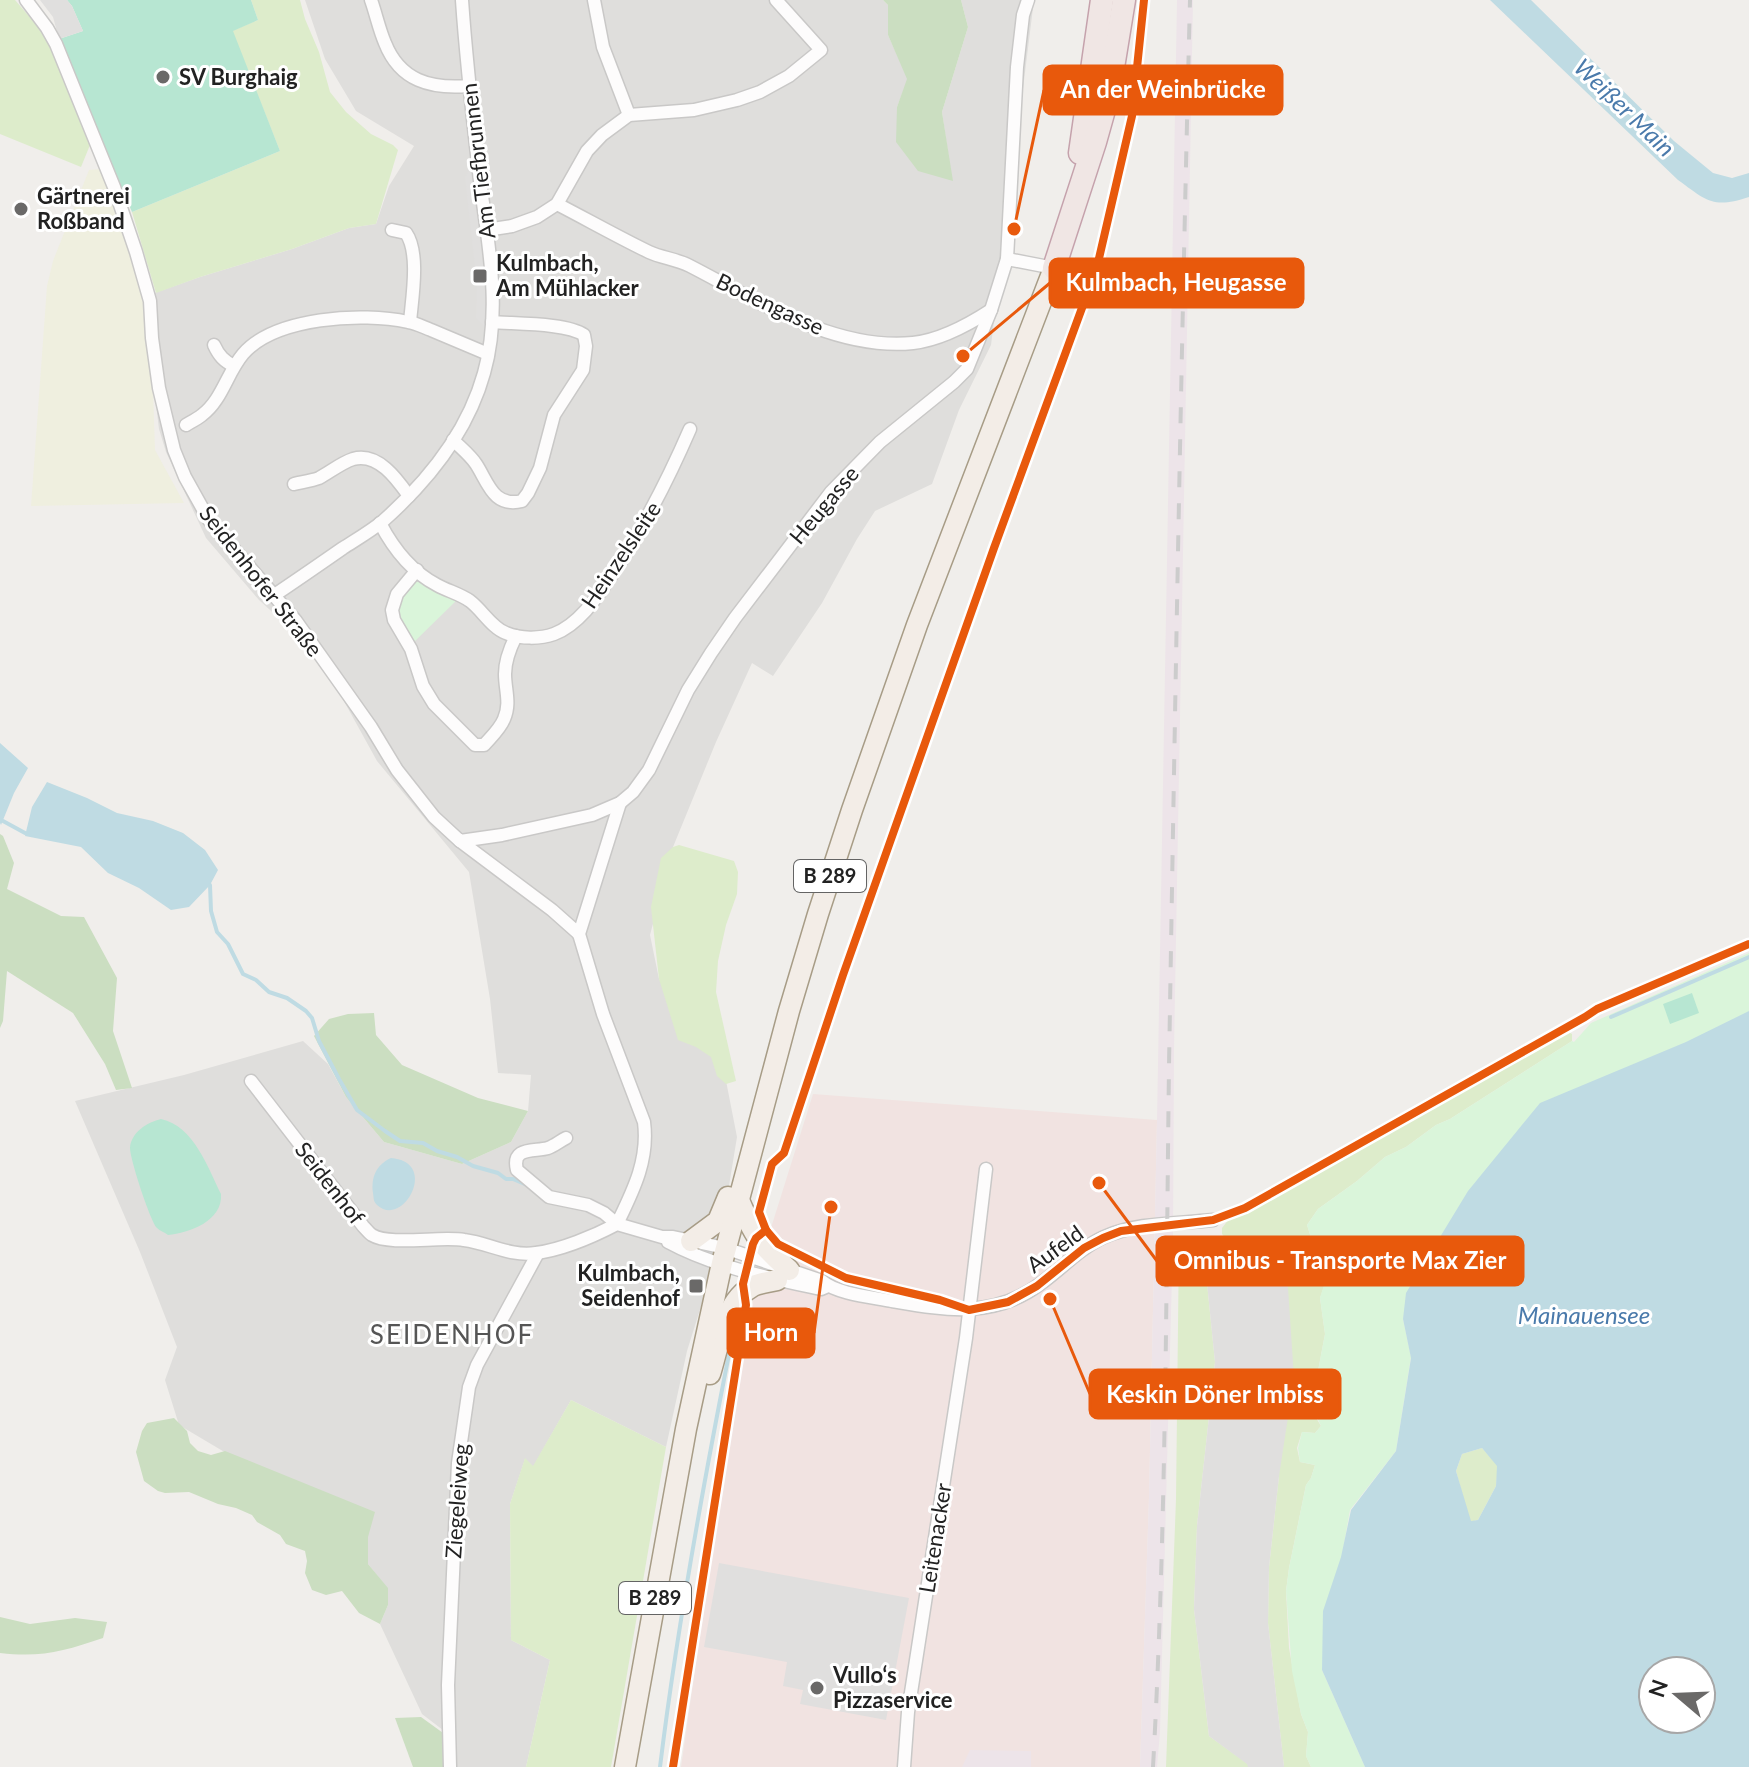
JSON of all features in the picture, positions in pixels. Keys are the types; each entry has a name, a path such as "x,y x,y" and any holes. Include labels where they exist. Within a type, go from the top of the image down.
{"highway":[{"name":"B 289","path":"1076,199 1102,0"},
{"name":"B 289","path":"1054,268 1109,92 1124,0"}],"main road":[{"name":"B 289","path":"625,1767 686,1429 723,1256 801,969 852,810 917,625 1054,268"},
{"path":"691,1241 718,1221 730,1190 744,1175"},
{"path":"686,1429 705,1387 728,1311 734,1301 752,1286 783,1275 756,1238 738,1198"}],"street":[{"name":"Seidenhofer Straße","path":"26,0 56,44 132,239 150,301 159,388 174,450 185,477 209,520 296,621 371,727 397,770 434,817 460,841"},
{"path":"371,0 390,53 408,74 434,86 468,86"},
{"name":"Am Tiefbrunnen","path":"273,596 380,523 409,496 436,466 478,393 488,354 493,283 468,86 462,0"},
{"path":"594,0 603,47 629,115"},
{"path":"486,230 524,222 557,204 587,151 629,115 694,110 737,100 789,76 821,50 776,0"},
{"name":"Heugasse","path":"620,803 633,792 649,770 688,690 735,618 831,492 880,442 967,369 1007,259 1017,67 1023,15 1028,0"},
{"name":"Bodengasse","path":"557,204 653,254 685,263 794,319 837,335 910,343 949,333 991,310"},
{"path":"392,230 406,233 412,241 410,322"},
{"path":"1007,259 1054,268"},
{"path":"186,425 213,404 234,366 255,342 305,324 337,318 410,322 488,354"},
{"path":"453,440 476,464 483,480 496,496 508,502 522,501 540,468 554,415 583,370 586,346 584,335 577,330 492,322"},
{"path":"214,345 225,361 234,366"},
{"name":"Heinzelsleite","path":"516,636 529,638 555,634 569,625 597,596 654,507 690,429"},
{"path":"294,484 314,480 354,459 367,459 380,464 409,496"},
{"path":"380,523 398,551 417,570 436,585 467,599 503,633 516,636 506,662 508,694 504,721 495,734 479,747 434,704 423,686 411,649 394,620 392,610 397,594 417,570"},
{"path":"460,841 592,815 620,803"},
{"path":"579,934 620,803"},
{"path":"460,841 579,934 603,1014 644,1122 646,1139 639,1176 617,1224"},
{"name":"Seidenhof","path":"251,1081 372,1235 387,1240 450,1238 512,1253 538,1253 593,1236 617,1224"},
{"path":"566,1138 548,1148 523,1152 516,1160 517,1170 558,1201 588,1205 617,1224 662,1237 691,1241 723,1256"},
{"path":"969,1310 986,1169"},
{"name":"Aufeld","path":"723,1256 783,1275 822,1281 828,1286 861,1295 944,1310 969,1310 1008,1302 1037,1286 1084,1248 1112,1234 1159,1225 1213,1220"},
{"path":"662,1237 670,1243 723,1256"},
{"name":"Ziegeleiweg","path":"450,1767 448,1685 458,1463 469,1387 477,1365 538,1253"},
{"name":"Leitenacker","path":"904,1767 908,1712 969,1310"}],"shaded area":[{"path":"40,0 67,0 83,31 59,39 53,17"},
{"path":"305,0 883,0 888,5 888,35 908,79 897,107 952,180 942,112 968,27 961,0 1034,0 991,345 959,410 932,484 875,511 822,603 773,676 752,663 673,847 650,935 659,979 719,1045 737,1137 708,1284 687,1351 666,1447 571,1400 533,1467 525,1459 510,1504 511,1640 550,1660 526,1767 453,1767 452,1737 422,1714 380,1624 388,1605 388,1589 368,1564 368,1537 179,1425 165,1380 177,1347 75,1101 184,1075 303,1041 328,1064 346,1097 384,1142 462,1164 511,1142 528,1111 531,1075 498,1073 490,999 469,872 377,761 312,648 259,600 206,538 166,452 159,429 143,297 349,228 376,224 389,186 414,146 356,111 325,59"},
{"path":"1177,0 1193,0 1173,1237 1160,1732 1157,1767 1140,1767 1157,1120"},
{"path":"473,163 489,284 486,329 476,318 477,285 465,177"},
{"path":"813,1094 1157,1120 1140,1767 681,1767 725,1461 752,1304 770,1231"},
{"path":"1231,1245 1258,1253 1276,1250 1287,1273 1294,1378 1269,1567 1268,1623 1284,1767 1248,1767 1209,1736 1194,1609 1197,1526 1215,1362 1207,1283 1217,1246"},
{"path":"719,1563 909,1598 886,1720 800,1704 803,1690 783,1686 787,1662 704,1647"},
{"path":"970,1750 1031,1751 1031,1767 962,1767"}],"green space":[{"path":"0,0 15,0 46,36 90,145 81,167 0,134"},
{"name":"SV Burghaig","path":"67,0 251,0 258,20 233,31 280,151 132,212 59,39 83,31"},
{"path":"251,0 300,0 330,92 346,112 371,134 398,150 376,224 349,228 156,293 132,212 280,151 232,31 258,20"},
{"path":"883,0 961,0 968,27 942,112 953,181 918,171 896,142 897,107 907,79 888,35 888,5"},
{"path":"100,169 146,310 155,450 184,503 31,506 47,286 53,261 89,170"},
{"path":"412,582 421,582 459,598 411,645 395,612 398,598"},
{"path":"0,834 14,863 7,889 61,916 84,917 117,978 113,1031 132,1088 116,1090 105,1064 73,1013 7,971 0,1028"},
{"path":"679,845 734,861 738,872 737,894 718,961 716,992 736,1081 726,1084 717,1076 711,1057 678,1040 659,979 651,907 661,858"},
{"path":"1749,953 1749,1011 1403,1319 1411,1357 1396,1451 1350,1510 1322,1670 1365,1767 1311,1767 1306,1756 1308,1732 1292,1671 1286,1591 1306,1485 1315,1465 1300,1462 1298,1448 1302,1432 1315,1433 1321,1426 1310,1402 1325,1334 1320,1298 1328,1272 1316,1253 1307,1225 1318,1209 1385,1157 1574,1042 1591,1023"},
{"path":"1692,993 1699,1013 1670,1024 1663,1004"},
{"path":"374,1013 376,1035 402,1065 478,1098 528,1111 511,1142 462,1164 384,1142 346,1097 314,1036 329,1019 348,1014"},
{"path":"1565,1030 1572,1034 1572,1041 1406,1147 1385,1157 1318,1209 1307,1225 1316,1253 1329,1272 1320,1298 1325,1334 1318,1371 1311,1388 1315,1416 1321,1426 1315,1433 1302,1432 1297,1448 1300,1462 1315,1465 1306,1485 1286,1591 1289,1648 1301,1714 1308,1732 1306,1756 1311,1767 1284,1767 1268,1623 1269,1567 1279,1476 1258,1253 1231,1245 1222,1234 1222,1228 1229,1219 1474,1086"},
{"path":"161,1119 173,1123 191,1139 221,1194 217,1212 211,1218 185,1232 168,1235 157,1228 150,1214 130,1148 133,1137 141,1129"},
{"path":"1210,1238 1217,1246 1207,1283 1215,1362 1197,1526 1194,1609 1209,1736 1248,1767 1166,1767 1176,1499 1179,1239"},
{"path":"571,1400 666,1447 611,1767 526,1767 550,1660 511,1640 510,1504 525,1458 533,1466"},
{"path":"174,1418 187,1431 190,1443 198,1451 211,1455 225,1451 375,1512 368,1537 368,1564 388,1588 388,1605 380,1624 359,1613 342,1591 326,1595 312,1590 305,1573 305,1551 286,1544 280,1535 257,1522 252,1515 189,1492 158,1491 144,1481 136,1452 142,1431 147,1423"},
{"path":"1482,1448 1498,1466 1496,1486 1478,1520 1470,1522 1456,1471 1462,1454"},
{"path":"0,1617 30,1624 75,1618 107,1622 103,1638 77,1647 28,1655 0,1653"},
{"path":"421,1717 450,1738 450,1767 413,1767 395,1718"}],"water":[{"name":"Weißer Main","path":"1490,0 1531,0 1674,141 1713,173 1732,178 1749,173 1749,197 1737,201 1711,201 1678,180"},
{"path":"0,743 28,768 1,825 0,823"},
{"path":"47,782 117,813 153,821 183,833 205,850 218,870 210,885 189,907 171,910 139,888 108,873 81,847 25,836 32,807"},
{"name":"Mainauensee","path":"1749,1011 1749,1767 1365,1767 1322,1670 1323,1611 1341,1557 1351,1510 1396,1451 1411,1358 1403,1319 1406,1293 1468,1191 1540,1103 1686,1042","holes":["1482,1448 1497,1466 1496,1486 1478,1520 1471,1521 1456,1471 1462,1454"]},
{"path":"391,1158 406,1162 413,1170 415,1181 406,1202 387,1210 375,1202 373,1182 378,1168"}],"waterway":[{"path":"3,821 25,833"},
{"path":"210,885 211,911 217,932 228,944 243,974 256,980 269,992 287,998 312,1018 319,1041 357,1110 400,1141 423,1143 473,1166 527,1185"},
{"path":"1611,1017 1749,957"},
{"path":"660,1767 693,1547 734,1329"}],"railway":[{"path":"1153,1767 1163,1504 1190,0"}],"cycle path":[{"path":"1144,0 1132,116 1097,267 843,975 784,1153 772,1164 759,1212 766,1230 778,1244 846,1278 969,1310 1008,1302 1037,1286 1084,1248 1103,1238 1121,1231 1213,1220 1245,1208 1597,1009 1749,944"},
{"path":"673,1767 746,1305 743,1284 753,1244 766,1230"}],"place":[{"name":"SV Burghaig","path":"163,77"},
{"name":"Gärtnerei Roßband","path":"21,209"},
{"name":"An der Weinbrücke","path":"1014,229"},
{"name":"Kulmbach, Am Mühlacker","path":"480,276"},
{"name":"Kulmbach, Heugasse","path":"963,356"},
{"name":"Omnibus - Transporte Max Zier","path":"1099,1183"},
{"name":"Horn","path":"831,1207"},
{"name":"Kulmbach, Seidenhof","path":"696,1286"},
{"name":"Keskin Döner Imbiss","path":"1050,1299"},
{"name":"Vullo‘s Pizzaservice","path":"817,1688"}],"district":[{"name":"SEIDENHOF","path":"452,1335"}]}
